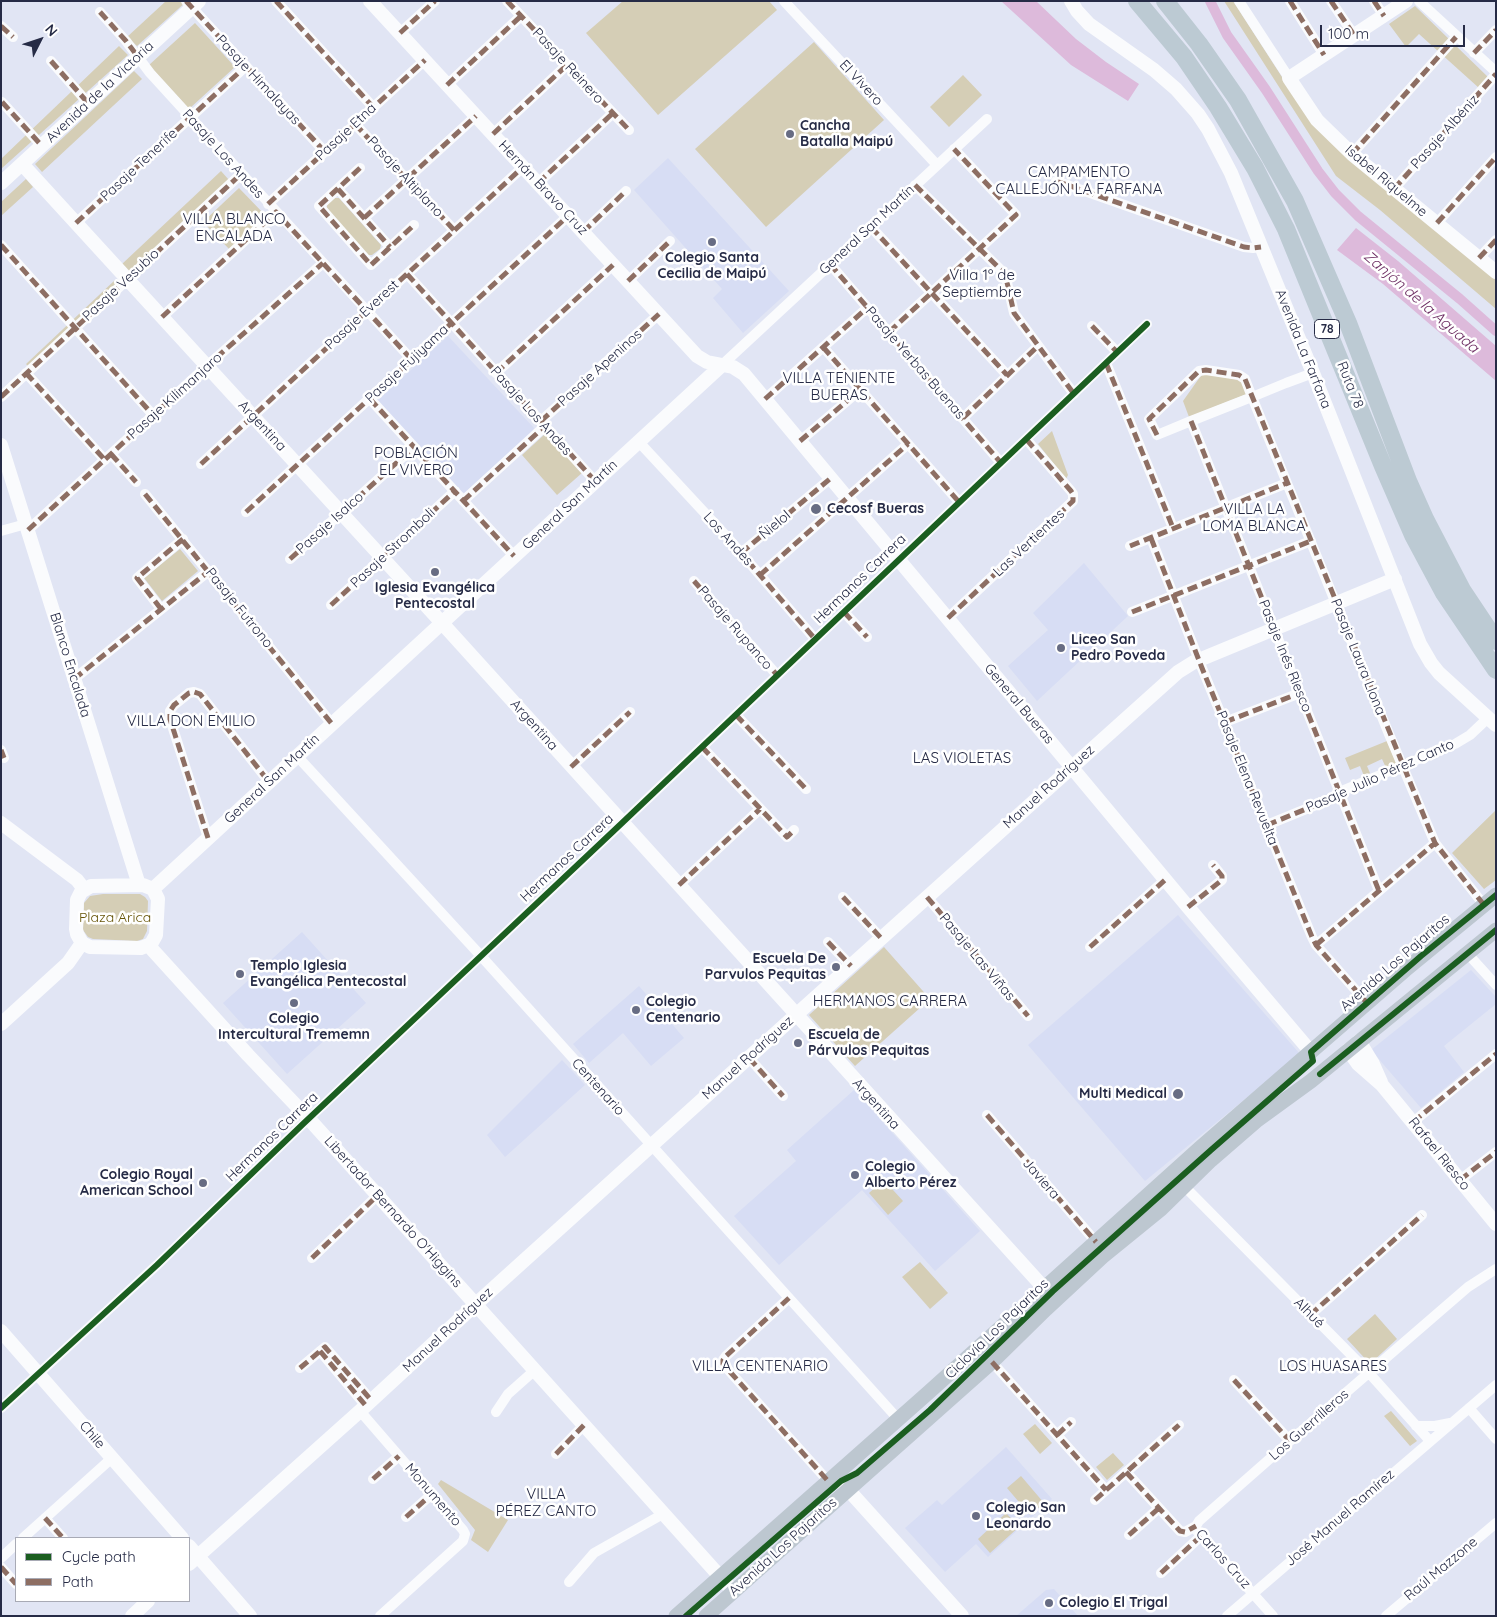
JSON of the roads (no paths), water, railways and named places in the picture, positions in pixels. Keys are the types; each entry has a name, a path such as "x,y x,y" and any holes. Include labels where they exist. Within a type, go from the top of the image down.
{"highway":[{"name":"Ruta 78","path":"1137,1 1188,64 1255,168 1286,229 1413,535 1444,593 1496,670"},
{"name":"Ruta 78","path":"1165,1 1199,44 1238,100 1295,201 1348,324 1419,506 1452,572 1496,640"}],"main road":[{"name":"Avenida Los Pajaritos","path":"676,1616 1200,1148 1421,956 1490,900"},
{"name":"Avenida Los Pajaritos","path":"706,1616 992,1362 1117,1244 1185,1188 1211,1160 1256,1121 1311,1081 1496,930"},
{"path":"1354,1046 1352,1027 1366,1005"},
{"path":"1044,1288 1053,1292 1064,1292"}],"street":[{"path":"276,1 373,107"},
{"name":"Hernán Bravo Cruz","path":"370,1 700,358 707,362 722,365"},
{"path":"400,33 435,1"},
{"name":"Pasaje Reinero","path":"507,1 629,130"},
{"name":"El Vivero","path":"784,1 937,165"},
{"name":"Avenida La Farfana","path":"1071,1 1089,24 1165,79 1186,99 1208,129 1224,159 1313,373 1420,644 1431,663 1448,682 1492,721"},
{"path":"1239,1 1289,78 1406,1"},
{"path":"1290,1 1324,55"},
{"path":"1331,1 1354,35"},
{"path":"1374,1 1384,16"},
{"path":"1419,1 1496,73"},
{"name":"Avenida de la Victoria","path":"1,183 138,57 192,4"},
{"name":"Pasaje Himalayas","path":"192,4 325,152"},
{"name":"Pasaje Los Andes","path":"100,12 190,118 412,360"},
{"path":"447,85 521,16"},
{"path":"1,26 13,38"},
{"path":"1474,53 1496,30"},
{"path":"1352,154 1456,37"},
{"name":"Pasaje Etna","path":"268,204 425,60"},
{"path":"51,61 88,103"},
{"path":"492,134 567,65"},
{"name":"Pasaje Tenerife","path":"76,223 246,66"},
{"name":"Pasaje Albéniz","path":"1394,189 1496,73"},
{"name":"Isabel Riquelme","path":"1289,78 1317,120 1352,154 1496,272"},
{"path":"2,102 42,146"},
{"path":"538,183 613,113"},
{"path":"364,218 476,116"},
{"name":"General San Martín","path":"153,889 987,120"},
{"name":"Pasaje Altiplano","path":"355,124 454,230"},
{"path":"889,332 1016,215 954,150"},
{"path":"1437,223 1496,157"},
{"name":"Argentina","path":"22,164 383,558 1044,1288"},
{"name":"Pasaje Everest","path":"201,464 523,167"},
{"path":"360,168 319,206 371,265 414,224"},
{"name":"Pasaje Vesubio","path":"1,397 241,174"},
{"path":"1056,181 1244,247 1261,247"},
{"path":"915,185 1004,274 1014,314 1074,394"},
{"path":"338,189 390,247"},
{"path":"583,232 626,191"},
{"path":"162,317 276,212"},
{"name":"Pasaje Fujiyama","path":"246,512 568,216"},
{"path":"871,227 1007,375"},
{"path":"1479,258 1496,240"},
{"path":"628,280 670,241"},
{"path":"1,245 153,415"},
{"name":"Pasaje Kilimanjaro","path":"1,530 27,527 108,457 323,263"},
{"name":"Pasaje Yerbas Buenas","path":"830,264 1000,462"},
{"path":"496,372 613,265"},
{"name":"Pasaje Los Andes","path":"407,274 596,481"},
{"path":"765,398 867,308"},
{"name":"Pasaje Apeninos","path":"463,501 659,314"},
{"name":"Hermanos Carrera","path":"1,1408 157,1265 309,1118 1147,324"},
{"path":"1092,326 1117,352"},
{"path":"963,418 1038,346"},
{"path":"823,347 959,502"},
{"path":"1106,363 1173,528"},
{"name":"General Bueras","path":"722,365 741,371 765,398 1165,880 1311,1052"},
{"name":"Pasaje Laura Llona","path":"1191,421 1157,435 1149,419 1199,371 1206,370 1241,375 1245,379 1434,844 1490,900"},
{"path":"26,373 108,457 136,482"},
{"path":"1191,421 1313,373"},
{"path":"800,441 860,390"},
{"path":"370,398 514,556"},
{"name":"Pasaje Inés Riesco","path":"1191,421 1379,891"},
{"name":"Las Vertientes","path":"948,618 1073,501 1071,491 1026,439"},
{"name":"Los Andes","path":"638,441 741,553 815,639"},
{"path":"760,575 908,444"},
{"name":"Blanco Encalada","path":"1,445 139,886"},
{"name":"Pasaje Isalco","path":"290,559 414,447"},
{"name":"Ñielol","path":"741,553 831,478"},
{"path":"1130,546 1287,483"},
{"name":"Pasaje Stromboli","path":"331,605 454,491"},
{"name":"Pasaje Futrono","path":"145,494 332,724"},
{"name":"Pasaje Elena Revuelta","path":"1151,538 1316,945 1366,1005"},
{"path":"161,609 137,578 183,540"},
{"path":"1132,612 1311,541"},
{"path":"74,680 209,571"},
{"name":"Manuel Rodríguez","path":"192,1556 366,1406 476,1304 851,966 878,936 927,896 1178,672 1199,660 1395,580"},
{"name":"Pasaje Rupanco","path":"694,581 777,675"},
{"path":"844,612 867,637"},
{"path":"208,838 169,714 174,705 189,693 197,692 202,696 269,782"},
{"path":"1225,722 1300,692"},
{"path":"571,767 630,712"},
{"path":"736,715 806,789"},
{"name":"Pasaje Julio Pérez Canto","path":"1266,825 1333,798 1339,792 1464,739 1492,721"},
{"path":"702,747 786,837 794,830"},
{"name":"Centenario","path":"297,756 481,956 898,1419"},
{"path":"679,886 760,809"},
{"path":"1,823 77,880 84,889"},
{"path":"1316,945 1434,844"},
{"path":"1188,907 1222,880 1222,876 1213,866"},
{"path":"1090,947 1165,880"},
{"path":"94,886 139,886 147,886 153,889 158,899 156,935 149,946 141,948 95,948 82,943 77,934 77,900 84,889 94,886"},
{"name":"Pasaje Las Viñas","path":"927,896 1028,1016"},
{"path":"843,897 878,936"},
{"path":"828,942 851,966"},
{"path":"1,1024 68,963 82,943"},
{"name":"Libertador Bernardo O'Higgins","path":"149,946 248,1055 309,1118 733,1592"},
{"path":"1467,953 1496,985"},
{"name":"Rafael Riesco","path":"1354,1046 1358,1064 1382,1085 1496,1224"},
{"path":"1413,1122 1496,1054"},
{"path":"749,1058 783,1096"},
{"name":"Javiera","path":"987,1116 1096,1242"},
{"path":"1460,1180 1496,1152"},
{"name":"Alhué","path":"1185,1188 1369,1373 1430,1441"},
{"path":"312,1258 378,1196"},
{"path":"1310,1315 1422,1215"},
{"name":"Los Guerrilleros","path":"1196,1526 1198,1522 1290,1441 1468,1287 1496,1269"},
{"path":"789,1298 726,1356 723,1364 832,1478 848,1489 962,1616"},
{"name":"Chile","path":"1,1331 181,1537"},
{"name":"Monumento","path":"300,1368 322,1349 366,1406 399,1456 465,1534 464,1539 380,1616"},
{"path":"992,1362 1106,1490"},
{"path":"496,1412 508,1394 535,1370"},
{"path":"1234,1380 1290,1441"},
{"name":"José Manuel Ramírez","path":"1227,1616 1496,1385"},
{"path":"1469,1408 1496,1438"},
{"name":"José Manuel Ramírez","path":"1416,1426 1435,1426 1453,1421"},
{"path":"1057,1435 1071,1422"},
{"path":"556,1454 584,1425"},
{"path":"1095,1500 1179,1425"},
{"path":"373,1479 399,1456"},
{"path":"24,1537 112,1458"},
{"name":"Carlos Cruz","path":"1126,1472 1180,1531 1185,1532 1196,1526 1201,1536 1273,1616"},
{"path":"406,1516 432,1494"},
{"path":"1129,1535 1159,1508"},
{"path":"569,1582 594,1553 663,1514"},
{"path":"45,1518 62,1537"},
{"name":"Raúl Mazzone","path":"1386,1616 1496,1523"},
{"path":"1161,1572 1201,1536"},
{"path":"1,1558 15,1545"},
{"path":"192,1556 250,1616"},
{"path":"1,1567 15,1583"},
{"path":"132,1616 147,1602"}],"water":[{"path":"1001,1 1036,1 1076,39 1139,84 1128,101 1071,65"},
{"name":"Zanjón de la Aguada","path":"1356,228 1398,261 1496,346 1496,381 1383,284 1337,250"}],"waterway":[{"path":"1210,1 1227,35 1266,90 1318,171 1335,193 1358,216 1460,299 1496,331"}],"place":[{"name":"Cancha Batalla Maipú","path":"790,134"},
{"name":"Colegio Santa Cecilia de Maipú","path":"712,242"},
{"name":"Cecosf Bueras","path":"816,509"},
{"name":"Iglesia Evangélica Pentecostal","path":"435,572"},
{"name":"Liceo San Pedro Poveda","path":"1061,648"},
{"name":"Escuela De Parvulos Pequitas","path":"836,967"},
{"name":"Templo Iglesia Evangélica Pentecostal","path":"240,974"},
{"name":"Colegio Intercultural Trememn","path":"294,1003"},
{"name":"Colegio Centenario","path":"636,1010"},
{"name":"Escuela de Párvulos Pequitas","path":"798,1043"},
{"name":"Multi Medical","path":"1178,1094"},
{"name":"Colegio Alberto Pérez","path":"855,1175"},
{"name":"Colegio Royal American School","path":"203,1183"},
{"name":"Colegio San Leonardo","path":"976,1516"},
{"name":"Colegio El Trigal","path":"1049,1603"}],"district":[{"name":"CAMPAMENTO CALLEJÓN LA FARFANA","path":"1079,180"},
{"name":"VILLA BLANCO ENCALADA","path":"234,228"},
{"name":"Villa 1º de Septiembre","path":"982,284"},
{"name":"VILLA TENIENTE BUERAS","path":"839,386"},
{"name":"POBLACIÓN EL VIVERO","path":"416,462"},
{"name":"VILLA LA LOMA BLANCA","path":"1254,518"},
{"name":"VILLA DON EMILIO","path":"191,721"},
{"name":"LAS VIOLETAS","path":"962,758"},
{"name":"HERMANOS CARRERA","path":"890,1001"},
{"name":"VILLA CENTENARIO","path":"760,1366"},
{"name":"LOS HUASARES","path":"1333,1366"},
{"name":"VILLA PÉREZ CANTO","path":"546,1502"}],"park label":[{"name":"Plaza Arica","path":"115,918"}]}
